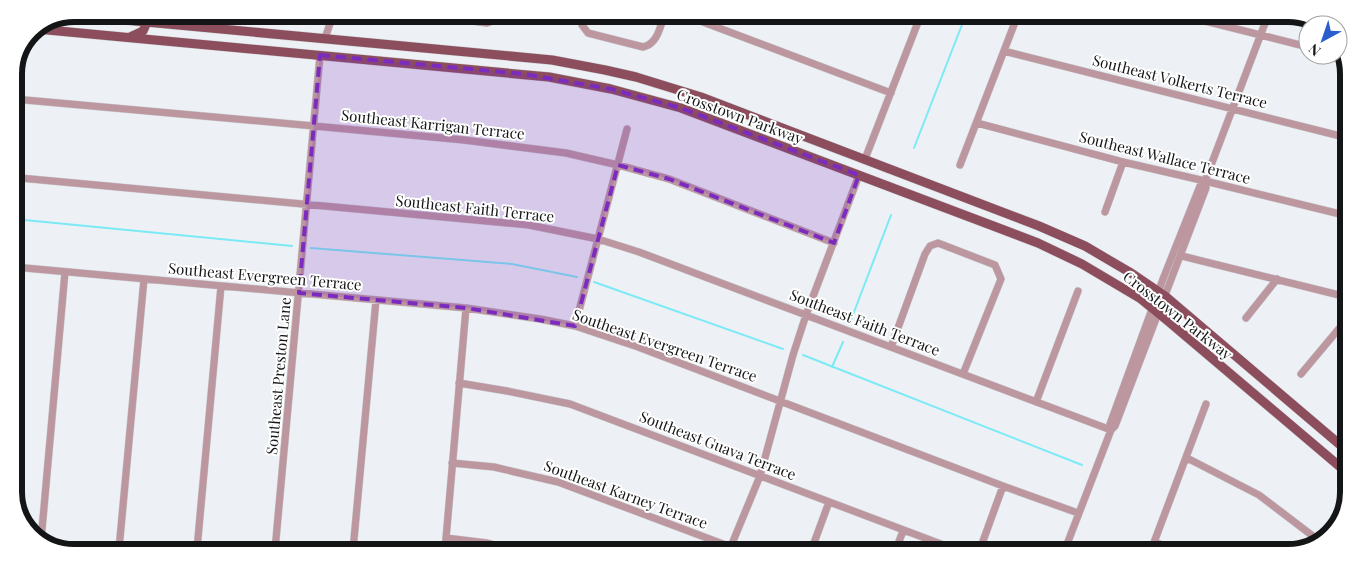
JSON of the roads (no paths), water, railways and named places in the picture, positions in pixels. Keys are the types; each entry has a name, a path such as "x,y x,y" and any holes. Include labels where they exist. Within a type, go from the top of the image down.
{"main road":[{"name":"Crosstown Parkway","path":"147,22 552,60 606,70 674,88 1069,238 1115,263 1162,294 1340,445"},
{"path":"130,38 143,31 147,22"},
{"name":"Crosstown Parkway","path":"48,30 532,75 591,84 651,98 859,175 1060,253 1110,279 1156,311 1340,467"},
{"path":"450,67 449,59 458,51"},
{"path":"732,127 741,123 744,113"}],"street":[{"path":"325,38 331,22"},
{"path":"582,22 582,25 588,32 638,46 648,46 654,41 662,22"},
{"path":"703,22 890,92"},
{"path":"865,159 917,22"},
{"path":"960,165 1015,22"},
{"path":"1208,22 1298,44"},
{"path":"1067,544 1111,430 1110,424 1156,311 1200,186 1205,181 1266,22"},
{"name":"Southeast Volkerts Terrace","path":"1004,51 1340,136"},
{"name":"Southeast Preston Lane","path":"277,544 320,55"},
{"name":"Southeast Karrigan Terrace","path":"23,101 464,140 566,153 669,179 834,243"},
{"name":"Southeast Wallace Terrace","path":"977,123 1123,162 1340,214"},
{"path":"575,326 627,129"},
{"path":"1105,212 1123,162"},
{"path":"732,544 760,476 793,354 806,315 859,175"},
{"name":"Southeast Faith Terrace","path":"23,178 529,225 598,239 687,269 1111,430"},
{"path":"1162,294 1182,256 1206,188 1205,181"},
{"path":"891,347 925,254 930,246 938,242 995,265 1001,279 963,374"},
{"path":"1182,256 1340,295"},
{"name":"Southeast Evergreen Terrace","path":"23,268 466,308 575,326 638,347 1078,513"},
{"path":"42,533 65,272"},
{"path":"119,544 144,279"},
{"path":"1246,318 1277,279"},
{"path":"197,544 221,286"},
{"path":"1036,402 1078,290"},
{"path":"354,544 376,300"},
{"path":"445,544 466,308"},
{"path":"1301,374 1340,327"},
{"name":"Southeast Guava Terrace","path":"459,383 507,390 570,404 940,544"},
{"path":"1159,544 1155,542 1206,404"},
{"path":"1187,458 1259,494 1315,537"},
{"name":"Southeast Karney Terrace","path":"452,462 494,466 558,482 717,544"},
{"path":"982,544 1003,486"},
{"path":"814,544 829,502"},
{"path":"898,544 903,531"},
{"path":"446,538 491,544"}],"waterway":[{"path":"914,148 963,22"},
{"path":"851,320 891,215"},
{"path":"23,220 292,246"},
{"path":"311,248 512,264 577,277"},
{"path":"594,282 783,349"},
{"path":"832,367 843,342"},
{"path":"803,355 1082,465"}]}
